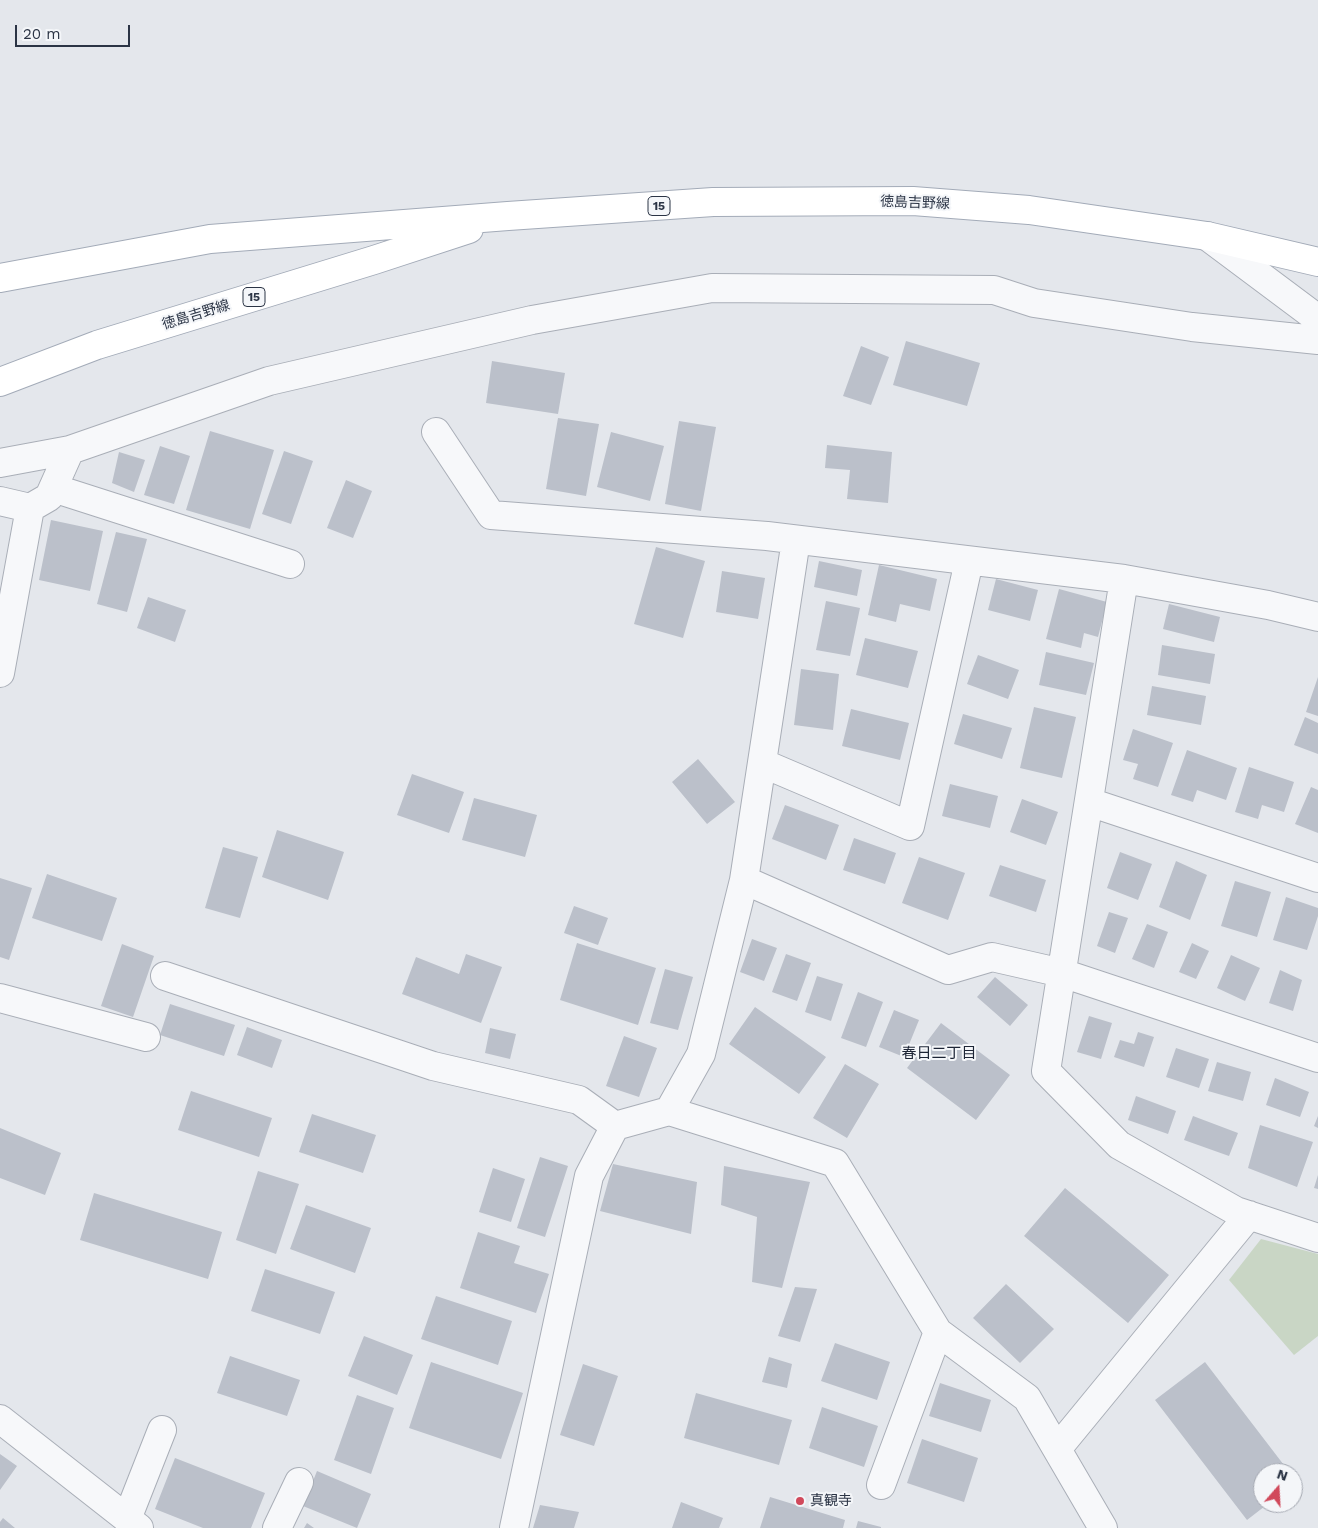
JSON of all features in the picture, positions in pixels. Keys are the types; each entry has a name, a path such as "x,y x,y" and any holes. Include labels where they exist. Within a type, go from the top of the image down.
{"main road":[{"name":"徳島吉野線","path":"0,278 210,238 713,202 913,201 1029,210 1207,236 1318,262"},
{"name":"徳島吉野線","path":"0,382 97,345 374,260 508,216"}],"street":[{"path":"1207,236 1318,319"},
{"path":"0,463 70,450 269,381 532,320 712,288 994,290 1034,303 1192,327 1318,340"},
{"path":"436,432 491,515 767,536 1124,579 1268,605 1318,617"},
{"path":"0,502 30,508 49,497 70,450"},
{"path":"53,488 290,564"},
{"path":"0,673 30,508"},
{"path":"669,1111 701,1054 744,880 796,540"},
{"path":"762,763 910,826 969,560"},
{"path":"1124,579 1046,1071 1119,1145 1236,1211 1318,1238"},
{"path":"1089,802 1318,878"},
{"path":"744,880 948,970 992,957 1062,973 1318,1058"},
{"path":"165,976 433,1066 579,1100 615,1126"},
{"path":"0,998 146,1037"},
{"path":"514,1528 589,1176 615,1126 669,1111 835,1163 938,1332 1027,1398 1103,1528"},
{"path":"1057,1449 1249,1215"},
{"path":"881,1485 938,1332"},
{"path":"0,1419 133,1523 162,1430"},
{"path":"277,1528 300,1482"}],"green space":[{"path":"1261,1239 1318,1254 1318,1336 1294,1355 1229,1280"}],"building":[{"path":"906,341 980,363 967,406 893,385"},
{"path":"861,346 889,357 871,405 843,396"},
{"path":"492,361 565,373 558,414 486,403"},
{"path":"558,418 599,424 586,496 546,489"},
{"path":"679,421 716,427 701,511 665,504"},
{"path":"210,431 274,450 250,529 186,510"},
{"path":"611,432 664,446 650,501 597,487"},
{"path":"827,445 892,452 888,503 847,499 850,470 825,468"},
{"path":"160,446 190,456 174,504 144,495"},
{"path":"284,451 313,461 291,524 262,514"},
{"path":"119,452 145,460 134,492 112,483"},
{"path":"346,480 372,491 353,538 327,528"},
{"path":"51,520 103,531 90,591 39,580"},
{"path":"116,532 147,539 127,612 97,604"},
{"path":"656,547 705,561 683,638 634,624"},
{"path":"819,561 862,570 857,596 814,587"},
{"path":"879,565 937,579 930,611 900,604 896,622 868,615"},
{"path":"722,571 765,578 758,619 716,612"},
{"path":"996,579 1038,590 1030,621 988,610"},
{"path":"1059,589 1107,602 1098,637 1084,633 1081,648 1046,639"},
{"path":"148,597 186,610 175,642 137,628"},
{"path":"826,601 860,608 850,656 816,650"},
{"path":"1169,604 1220,617 1214,642 1163,629"},
{"path":"865,638 918,651 908,688 856,675"},
{"path":"1162,645 1215,654 1210,684 1158,675"},
{"path":"1046,652 1094,663 1086,695 1039,685"},
{"path":"978,655 1019,670 1008,699 967,684"},
{"path":"801,669 839,674 833,730 794,725"},
{"path":"1318,677 1318,716 1306,712"},
{"path":"1152,686 1206,696 1201,725 1147,715"},
{"path":"1034,707 1076,717 1062,778 1020,768"},
{"path":"851,709 909,723 900,760 842,746"},
{"path":"963,714 1012,728 1002,759 954,744"},
{"path":"1305,717 1318,723 1318,754 1294,745"},
{"path":"1133,729 1173,743 1158,787 1133,779 1138,764 1123,760"},
{"path":"1187,750 1237,768 1226,800 1197,790 1193,802 1171,795"},
{"path":"698,759 735,802 707,824 672,782"},
{"path":"1249,767 1294,782 1284,812 1262,805 1258,819 1235,812"},
{"path":"412,774 464,792 449,833 397,815"},
{"path":"950,784 998,796 990,828 942,816"},
{"path":"1311,787 1318,790 1318,833 1295,824"},
{"path":"474,798 537,815 525,857 462,840"},
{"path":"1022,799 1058,812 1046,845 1010,832"},
{"path":"785,805 839,825 826,860 772,839"},
{"path":"277,830 344,852 328,900 262,877"},
{"path":"854,838 896,853 885,884 843,870"},
{"path":"223,847 258,857 240,918 205,908"},
{"path":"1120,852 1152,864 1138,900 1107,888"},
{"path":"919,857 965,873 948,920 902,903"},
{"path":"1176,861 1207,875 1190,920 1159,907"},
{"path":"1000,865 1046,880 1036,912 989,896"},
{"path":"47,874 117,898 102,941 32,918"},
{"path":"0,878 32,888 9,960 0,957"},
{"path":"1235,881 1271,892 1257,937 1221,926"},
{"path":"1286,897 1318,908 1318,916 1307,950 1273,940"},
{"path":"574,906 608,918 598,945 564,933"},
{"path":"1109,912 1128,918 1115,953 1097,946"},
{"path":"1147,924 1168,932 1154,968 1132,959"},
{"path":"752,939 777,948 764,981 740,972"},
{"path":"577,943 656,968 638,1025 560,1000"},
{"path":"1192,943 1209,951 1196,979 1179,972"},
{"path":"122,944 154,956 133,1017 101,1006"},
{"path":"466,954 502,967 481,1023 402,994 416,957 459,974"},
{"path":"786,954 811,963 797,1001 772,992"},
{"path":"1231,955 1260,968 1245,1001 1217,988"},
{"path":"665,969 693,977 678,1030 650,1023"},
{"path":"1280,970 1302,980 1293,1011 1269,1003"},
{"path":"817,976 843,984 831,1021 805,1012"},
{"path":"995,977 1028,1005 1010,1026 977,997"},
{"path":"858,992 883,1002 866,1047 841,1038"},
{"path":"170,1004 235,1025 224,1056 160,1035"},
{"path":"755,1007 826,1057 799,1094 729,1044"},
{"path":"894,1010 919,1020 904,1057 879,1047"},
{"path":"1089,1016 1112,1023 1101,1059 1077,1052"},
{"path":"941,1023 1010,1075 976,1120 907,1068"},
{"path":"247,1027 282,1040 272,1068 237,1055"},
{"path":"490,1028 516,1034 510,1059 485,1053"},
{"path":"1138,1032 1154,1037 1144,1067 1114,1057 1120,1040 1134,1044"},
{"path":"624,1036 657,1048 639,1097 606,1086"},
{"path":"1176,1048 1209,1059 1199,1088 1166,1077"},
{"path":"1217,1062 1251,1072 1243,1101 1208,1091"},
{"path":"845,1064 879,1084 847,1138 813,1118"},
{"path":"1275,1078 1309,1092 1300,1117 1266,1105"},
{"path":"191,1091 272,1118 259,1157 178,1130"},
{"path":"1136,1096 1176,1111 1168,1134 1128,1120"},
{"path":"312,1114 376,1135 363,1173 299,1152"},
{"path":"1193,1116 1238,1133 1229,1156 1184,1140"},
{"path":"1318,1116 1318,1128 1314,1126"},
{"path":"1260,1125 1313,1142 1297,1187 1248,1168"},
{"path":"0,1128 61,1153 45,1195 0,1178"},
{"path":"540,1157 568,1166 545,1237 517,1228"},
{"path":"613,1164 697,1182 691,1234 600,1211"},
{"path":"724,1166 810,1182 782,1288 752,1282 757,1217 721,1205"},
{"path":"493,1168 525,1179 511,1222 479,1212"},
{"path":"258,1171 299,1184 276,1254 236,1240"},
{"path":"1318,1175 1318,1189 1314,1188"},
{"path":"1065,1188 1169,1275 1128,1323 1024,1236"},
{"path":"94,1193 222,1232 208,1279 80,1240"},
{"path":"306,1205 371,1228 355,1273 290,1249"},
{"path":"478,1232 520,1246 514,1263 549,1274 536,1313 460,1288"},
{"path":"265,1269 335,1292 320,1334 251,1311"},
{"path":"1006,1284 1054,1329 1020,1363 973,1318"},
{"path":"795,1287 817,1289 800,1342 778,1336"},
{"path":"436,1296 512,1321 498,1365 421,1339"},
{"path":"364,1336 413,1355 397,1395 348,1376"},
{"path":"835,1343 890,1362 877,1400 821,1381"},
{"path":"230,1356 300,1380 287,1416 217,1393"},
{"path":"769,1357 792,1364 787,1388 762,1382"},
{"path":"431,1362 523,1393 501,1459 409,1428"},
{"path":"1205,1362 1282,1463 1253,1463 1253,1513 1256,1513 1247,1520 1155,1400"},
{"path":"583,1364 618,1376 594,1446 560,1435"},
{"path":"940,1383 991,1400 981,1432 929,1416"},
{"path":"696,1393 792,1420 779,1465 684,1438"},
{"path":"357,1395 394,1408 371,1474 334,1460"},
{"path":"822,1407 878,1426 864,1467 809,1448"},
{"path":"922,1439 978,1458 964,1502 907,1483"},
{"path":"0,1454 17,1466 0,1490"},
{"path":"175,1458 265,1493 251,1528 203,1528 155,1509"},
{"path":"317,1471 371,1494 357,1528 303,1506"},
{"path":"770,1497 845,1520 843,1528 760,1528"},
{"path":"681,1502 723,1518 719,1528 672,1528"},
{"path":"540,1505 579,1512 574,1528 533,1528"},
{"path":"3,1518 15,1528 0,1528 0,1522"},
{"path":"858,1521 881,1527 881,1528 856,1528"},
{"path":"307,1523 314,1528 304,1528"}],"place":[{"name":"真観寺","path":"800,1501"}],"district":[{"name":"春日二丁目","path":"939,1054"}]}
